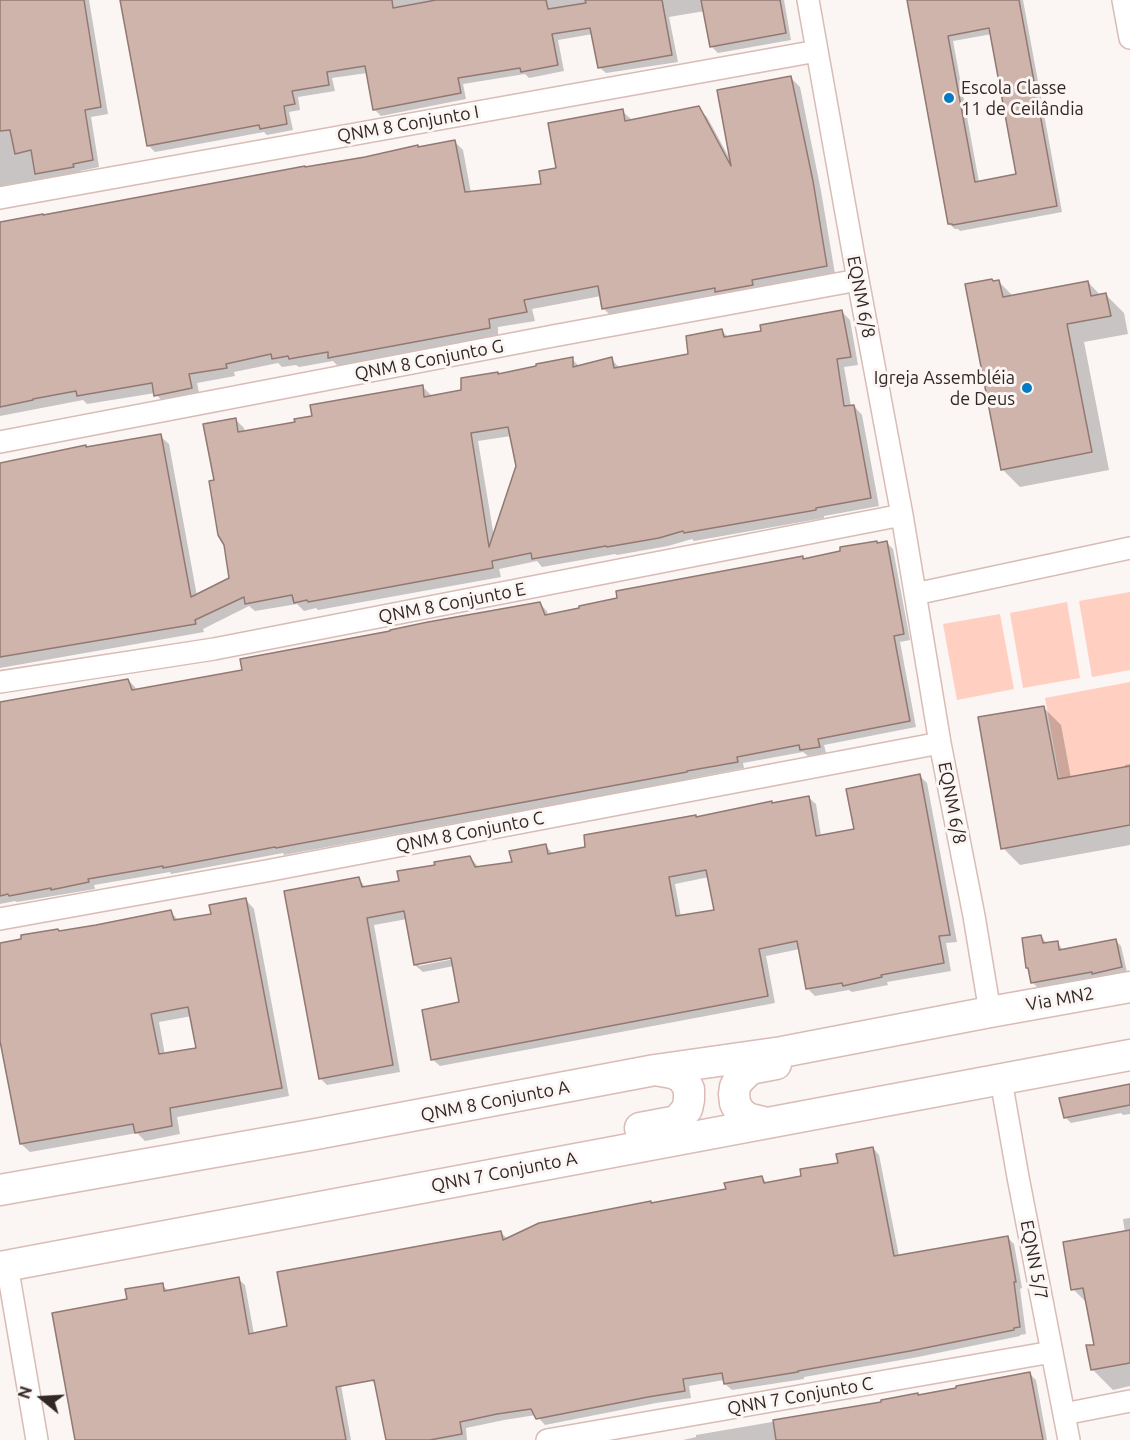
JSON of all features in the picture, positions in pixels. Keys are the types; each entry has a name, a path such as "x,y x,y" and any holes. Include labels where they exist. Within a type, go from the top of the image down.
{"main road":[{"name":"Via MN2","path":"1001,1010 1130,987"},
{"name":"QNM 8 Conjunto A","path":"0,1190 328,1132 655,1070 782,1052 1001,1010"},
{"path":"767,1123 747,1118 739,1111 735,1103 735,1087 750,1069 931,1038 1001,1010"},
{"path":"1001,1080 1130,1055"},
{"path":"356,1200 477,1159 677,1121 687,1109 689,1089 682,1077 655,1070"},
{"name":"QNN 7 Conjunto A","path":"4,1266 1001,1080"}],"street":[{"name":"EQNM 6/8","path":"808,0 902,515 940,743 974,916 1001,1010"},
{"path":"1123,0 1130,38"},
{"name":"QNM 8 Conjunto I","path":"0,198 817,51"},
{"name":"QNM 8 Conjunto G","path":"0,442 858,280"},
{"name":"QNM 8 Conjunto E","path":"0,682 214,649 902,515"},
{"path":"915,594 1130,549"},
{"name":"QNM 8 Conjunto C","path":"0,919 940,743"},
{"name":"EQNN 5/7","path":"1001,1080 1069,1440"},
{"path":"4,1266 37,1440"},
{"name":"QNN 7 Conjunto C","path":"547,1440 1052,1352"},
{"path":"1064,1414 1130,1401"}],"shaded area":[{"path":"1130,592 1130,670 1092,677 1079,601"},
{"path":"1067,602 1080,678 1023,688 1010,613"},
{"path":"1000,614 1014,689 957,700 943,624"},
{"path":"1130,682 1130,767 1060,780 1045,698"}],"building":[{"path":"0,0 84,0 101,107 85,110 93,160 73,164 74,167 35,174 31,150 15,154 10,130 0,131"},
{"path":"120,0 392,0 393,8 436,0 546,0 548,9 586,3 585,0 662,0 672,55 598,68 590,28 552,34 558,65 521,72 520,68 458,78 461,93 373,110 365,66 327,72 329,85 292,91 295,104 284,106 287,124 260,129 259,125 147,146"},
{"path":"701,0 780,0 786,33 710,47"},
{"name":"Escola Classe 11 de Ceilândia","path":"907,0 1019,0 1057,206 953,225 948,224","holes":["989,28 1016,174 975,182 948,36"]},
{"path":"791,76 813,181 827,266 752,280 753,285 715,292 715,288 602,309 598,286 524,300 527,312 489,319 490,328 328,358 328,352 289,359 288,356 272,359 271,354 226,364 227,368 189,374 192,388 154,396 152,383 77,396 76,391 0,407 0,222 455,140 465,192 541,184 539,171 556,168 548,123 623,109 625,121 699,106 731,166 717,90"},
{"path":"992,279 993,281 999,280 1003,297 1088,281 1091,296 1106,293 1111,316 1067,324 1092,452 1001,470 965,284"},
{"path":"842,310 851,357 837,359 844,406 854,405 871,498 816,508 816,510 684,533 683,531 659,538 607,547 532,559 531,553 492,561 493,568 308,602 307,600 294,603 292,595 245,604 244,597 195,620 196,624 0,657 0,463 86,445 86,447 161,434 191,597 229,578 224,545 218,535 209,481 214,480 203,424 236,418 238,432 295,422 294,419 312,416 310,405 423,385 424,397 461,390 461,378 498,372 498,374 573,357 573,367 612,357 614,368 688,354 686,336 722,329 724,337 761,331 760,325","holes":["508,427 516,466 489,547 471,433"]},
{"path":"877,541 877,543 887,541 904,634 894,636 910,721 818,739 820,747 800,750 799,745 737,757 738,762 687,772 276,848 88,879 89,882 51,890 51,888 0,896 0,702 128,679 132,690 242,670 240,659 540,602 545,615 617,598 616,591 803,556 803,559 840,551 840,547"},
{"path":"1044,706 1058,779 1130,766 1130,825 1001,849 978,717"},
{"path":"920,774 950,935 939,936 944,963 881,975 882,977 843,986 842,983 806,989 797,941 759,949 768,996 431,1060 422,1010 459,1002 451,958 414,965 404,911 367,918 393,1065 319,1079 284,891 359,877 362,887 399,881 397,871 470,856 475,867 512,862 509,851 546,844 548,854 585,847 584,835 809,796 816,836 854,829 846,789","holes":["706,870 714,910 676,916 669,877"]},
{"path":"246,898 282,1088 170,1108 172,1126 135,1133 133,1124 20,1144 0,1041 0,943 21,939 21,935 96,925 171,910 174,920 211,914 209,905","holes":["188,1007 196,1048 159,1054 151,1014"]},
{"path":"1041,935 1043,943 1058,941 1059,950 1116,939 1122,967 1031,983 1028,968 1026,968 1022,938"},
{"path":"1130,1084 1130,1105 1064,1118 1059,1098"},
{"path":"873,1147 894,1256 1008,1236 1016,1282 1014,1282 1020,1327 910,1351 724,1384 722,1373 683,1379 685,1391 536,1419 531,1409 497,1414 460,1422 462,1434 430,1440 386,1440 374,1380 336,1387 346,1440 75,1440 52,1313 127,1299 125,1289 163,1283 164,1291 239,1277 249,1334 287,1326 277,1272 501,1231 503,1240 539,1223 726,1189 724,1183 762,1176 764,1183 801,1176 800,1169 838,1163 836,1154"},
{"path":"1130,1230 1130,1363 1091,1370 1086,1345 1094,1345 1083,1288 1071,1290 1063,1242"},
{"path":"1030,1372 1043,1440 776,1440 773,1420 956,1388 956,1386"}],"place":[{"name":"Escola Classe 11 de Ceilândia","path":"949,98"},
{"name":"Igreja Assembléia de Deus","path":"1027,388"}]}
